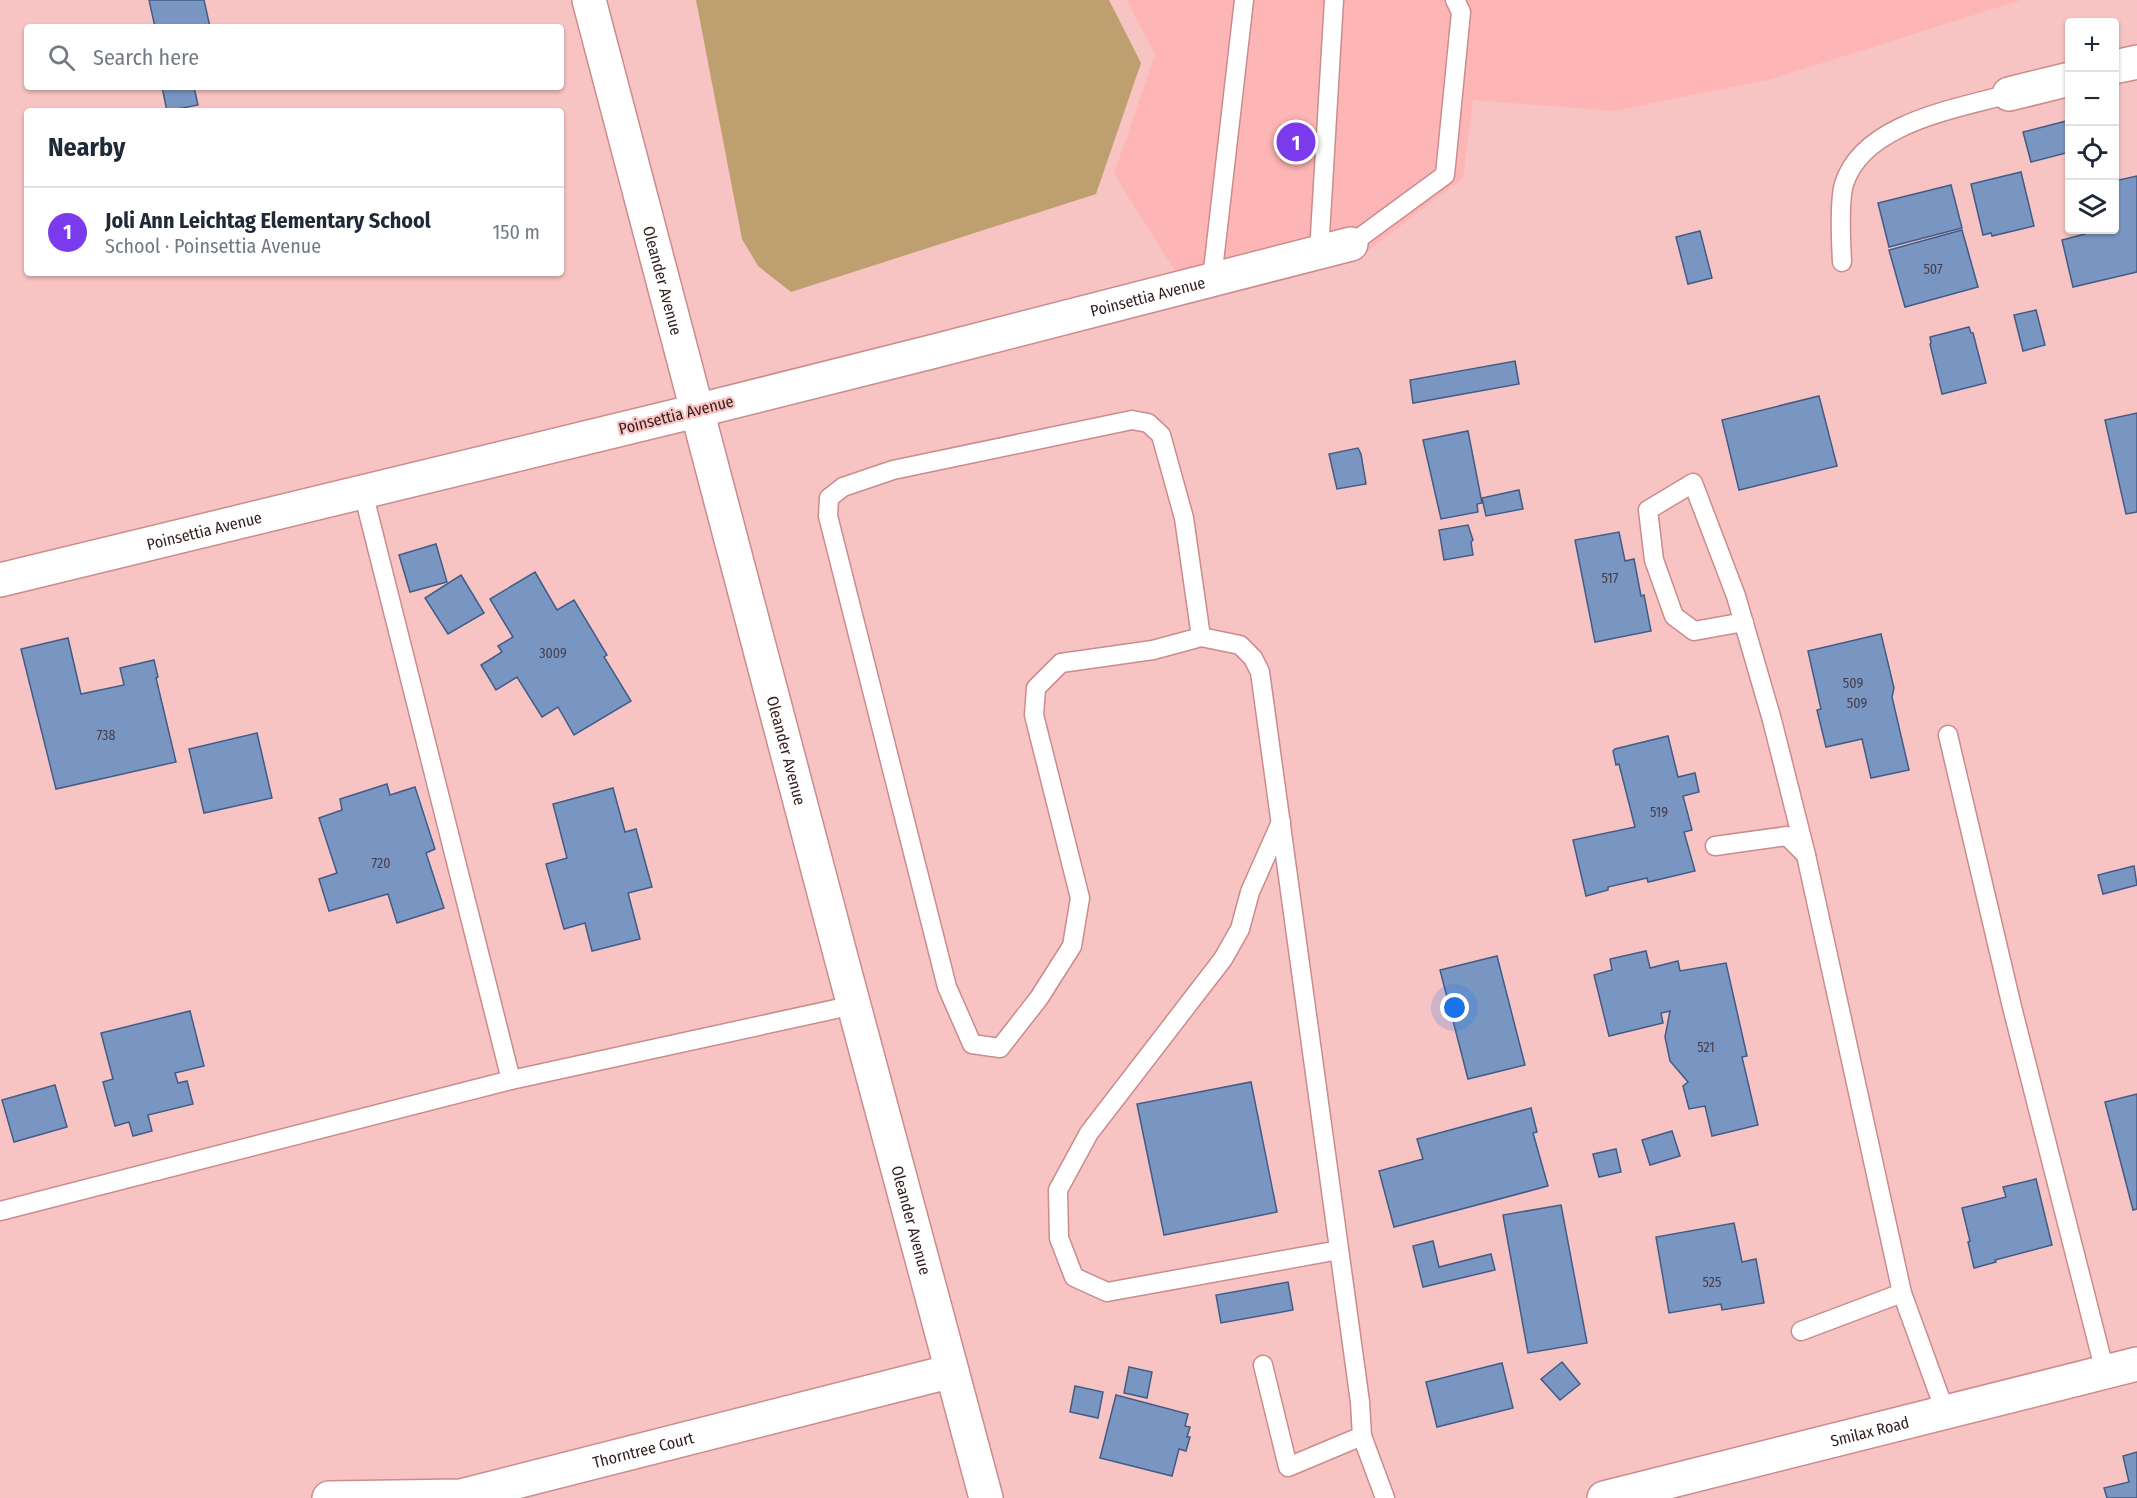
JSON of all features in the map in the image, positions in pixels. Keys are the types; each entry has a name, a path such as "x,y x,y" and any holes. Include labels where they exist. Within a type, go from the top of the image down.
{"street":[{"name":"Oleander Avenue","path":"589,0 696,411 986,1498"},
{"path":"2119,67 2137,62"},
{"path":"2010,94 2065,80"},
{"name":"Poinsettia Avenue","path":"0,580 696,411 1351,243"},
{"name":"Smilax Road","path":"1604,1498 1946,1414 2137,1364"},
{"name":"Thorntree Court","path":"329,1498 461,1496 952,1371"}],"lane":[{"path":"1212,279 1244,0"},
{"path":"1319,252 1334,0"},
{"path":"1351,243 1445,175 1461,12 1455,0"},
{"path":"1842,262 1843,186 1852,166 1867,148 1883,136 1919,121 2010,94"},
{"path":"1201,637 1184,518 1161,435 1148,423 1132,420 893,470 843,487 829,498 828,516 947,987 972,1044 1000,1048 1039,998 1072,946 1080,898 1034,715 1036,688 1061,663 1153,650 1201,637 1240,645 1253,658 1260,672 1360,1402 1362,1436 1385,1498"},
{"path":"1744,622 1694,632 1674,616 1654,560 1648,510 1693,483 1736,596 1744,622 1772,720 1806,855 1902,1293 1946,1414"},
{"path":"363,492 511,1080"},
{"path":"1948,735 2012,1007 2105,1372"},
{"path":"1281,822 1250,892 1240,929 1224,958 1089,1133 1068,1171 1058,1190 1059,1238 1074,1277 1107,1292 1339,1250"},
{"path":"1715,846 1787,836 1806,855"},
{"path":"0,1211 511,1080 854,1005"},
{"path":"1801,1330 1902,1293"},
{"path":"1263,1365 1288,1467 1362,1436"}],"shaded area":[{"path":"696,0 1109,0 1141,63 1096,194 791,292 758,266 742,239"},
{"path":"1127,0 2021,0 1772,79 1614,111 1473,100 1463,178 1357,259 1194,301 1114,174 1155,55"}],"building":[{"path":"149,0 204,0 209,24 154,24"},
{"path":"163,90 195,90 198,105 166,108"},
{"path":"2065,121 2065,153 2031,162 2023,132"},
{"path":"2021,172 2034,226 1992,236 1991,233 1983,235 1971,184"},
{"path":"2137,176 2137,272 2073,287 2062,240 2085,234 2119,234 2119,180"},
{"path":"1951,185 1962,228 1889,247 1878,203"},
{"path":"1962,230 1978,287 1905,307 1889,250"},
{"path":"1700,231 1712,278 1688,284 1676,237"},
{"path":"2036,310 2045,345 2023,351 2014,315"},
{"path":"1969,327 1973,333 1986,383 1942,394 1930,337"},
{"path":"1515,361 1519,384 1413,403 1410,380"},
{"path":"1819,396 1837,466 1739,490 1722,420"},
{"path":"2137,413 2137,512 2126,514 2105,420"},
{"path":"1468,431 1482,503 1477,504 1478,512 1441,519 1423,440"},
{"path":"1358,448 1366,484 1337,489 1329,454"},
{"path":"1519,490 1523,509 1486,516 1482,498"},
{"path":"1468,525 1473,540 1471,542 1473,555 1444,560 1439,530"},
{"path":"1619,532 1625,561 1634,559 1651,631 1595,642 1575,540"},
{"path":"436,544 447,582 410,592 399,555"},
{"path":"535,572 557,610 574,600 607,655 604,657 631,701 574,735 558,707 542,717 517,677 496,690 481,665 502,652 498,646 513,637 490,599"},
{"path":"461,575 484,613 448,634 425,598"},
{"path":"1881,634 1894,688 1892,697 1909,770 1871,778 1862,739 1826,747 1817,710 1821,709 1808,651"},
{"path":"68,638 81,694 124,685 120,668 154,660 158,677 156,678 176,762 56,789 21,649"},
{"path":"257,733 272,798 204,813 189,749"},
{"path":"1668,736 1678,777 1695,773 1699,792 1683,796 1692,830 1684,832 1695,871 1648,882 1647,878 1608,887 1608,890 1586,896 1573,840 1635,827 1619,764 1616,765 1613,751"},
{"path":"387,784 390,795 415,787 435,849 426,853 444,908 397,923 388,894 329,911 319,879 337,873 319,818 342,810 340,799"},
{"path":"613,788 625,832 636,829 652,887 628,893 640,939 592,951 585,923 564,929 546,864 567,858 553,804"},
{"path":"2134,866 2137,885 2103,894 2098,875"},
{"path":"1646,951 1650,968 1678,961 1680,971 1726,963 1747,1056 1742,1057 1758,1125 1712,1136 1705,1106 1689,1109 1683,1086 1688,1082 1670,1061 1665,1037 1670,1011 1661,1013 1663,1023 1609,1036 1594,975 1612,970 1610,959"},
{"path":"1497,956 1525,1065 1468,1079 1440,970"},
{"path":"190,1011 204,1066 175,1073 178,1083 187,1081 193,1104 148,1115 152,1131 133,1136 129,1122 115,1126 103,1082 113,1079 101,1033"},
{"path":"1251,1082 1277,1212 1164,1235 1137,1104"},
{"path":"55,1085 67,1127 14,1142 2,1100"},
{"path":"2137,1094 2137,1209 2133,1210 2105,1102"},
{"path":"1531,1108 1537,1132 1533,1133 1548,1186 1394,1227 1379,1171 1423,1159 1417,1139"},
{"path":"1672,1131 1680,1156 1650,1165 1642,1140"},
{"path":"1616,1149 1621,1172 1599,1177 1593,1154"},
{"path":"2036,1179 2052,1245 1974,1268 1962,1208 2006,1197 2003,1187"},
{"path":"1561,1205 1587,1343 1528,1353 1503,1215"},
{"path":"1734,1223 1742,1262 1756,1259 1764,1303 1722,1310 1721,1304 1669,1313 1656,1237"},
{"path":"1433,1241 1439,1267 1491,1254 1495,1270 1423,1287 1413,1246"},
{"path":"1288,1282 1293,1310 1221,1323 1216,1295"},
{"path":"1562,1362 1580,1384 1560,1400 1541,1379"},
{"path":"1502,1363 1513,1408 1437,1427 1426,1382"},
{"path":"1129,1367 1152,1372 1147,1398 1124,1393"},
{"path":"1075,1386 1103,1392 1098,1418 1070,1412"},
{"path":"1116,1395 1188,1414 1185,1426 1190,1427 1187,1437 1190,1437 1186,1451 1179,1449 1172,1476 1100,1458"},
{"path":"2137,1452 2137,1498 2107,1498 2104,1488 2129,1482 2123,1456"}],"place":[{"name":"Joli Ann Leichtag Elementary School","path":"1296,142"}]}
